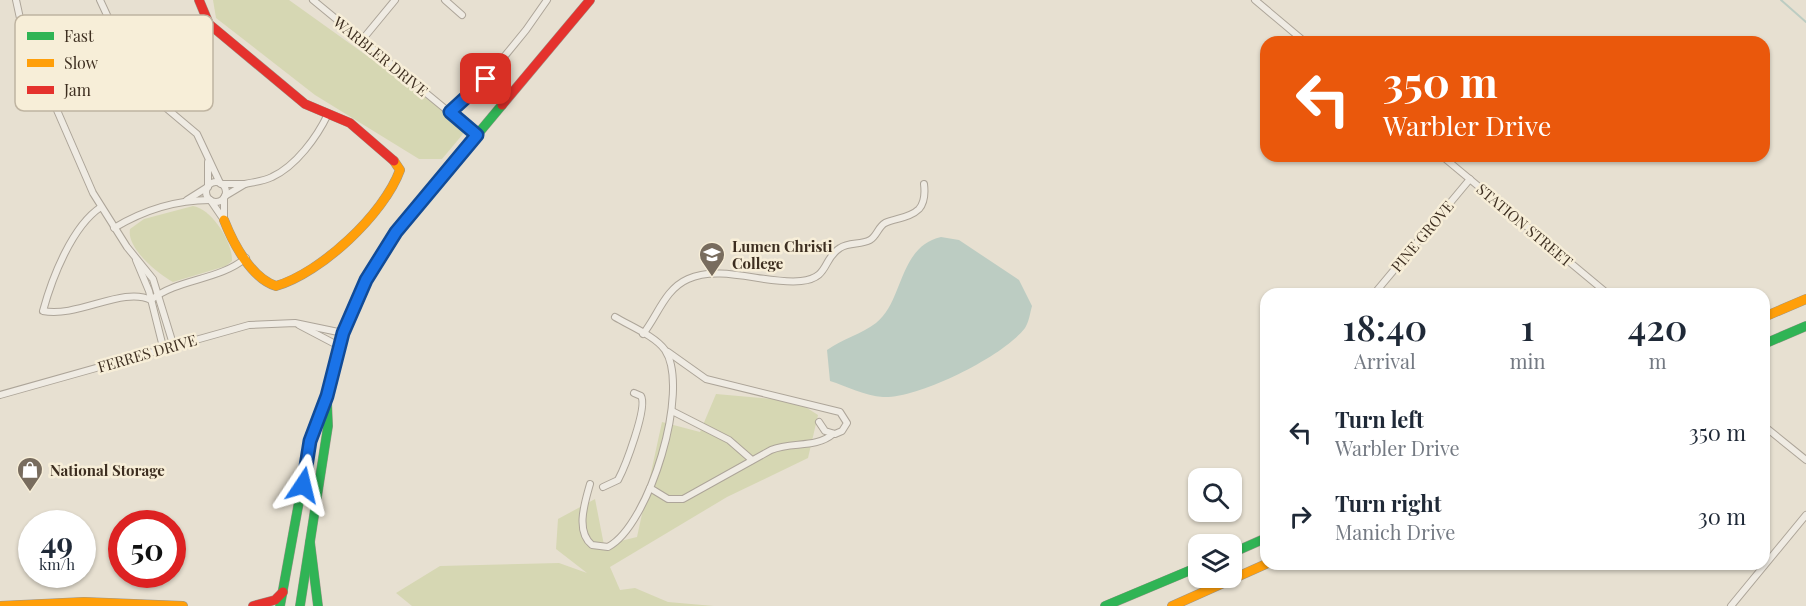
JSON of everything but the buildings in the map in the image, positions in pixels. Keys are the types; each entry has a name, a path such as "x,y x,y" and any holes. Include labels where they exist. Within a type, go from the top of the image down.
{"main road":[{"path":"199,0 205,15"},
{"path":"280,606 310,441 327,396 343,333 366,280 396,232 590,0"},
{"path":"213,27 304,104 350,123 392,158 399,167 398,178 374,214 318,266 275,286 264,280 230,238 224,220"},
{"path":"1770,314 1806,299"},
{"path":"1770,341 1806,326"},
{"path":"300,606 328,426 327,396"},
{"path":"1242,549 1260,541"},
{"path":"310,542 318,606"},
{"path":"1172,606 1260,567"},
{"path":"1105,606 1188,571"},
{"path":"253,606 275,600 283,592"},
{"path":"0,606 84,602 183,606"}],"street":[{"path":"16,0 19,15"},
{"path":"100,0 107,15"},
{"name":"WARBLER DRIVE","path":"313,0 477,135"},
{"path":"362,40 395,0"},
{"path":"446,0 462,15"},
{"path":"450,112 486,79 547,0"},
{"path":"1255,0 1298,36"},
{"path":"58,111 101,207 136,259 148,272 159,294 173,344"},
{"path":"170,111 197,134 205,148 208,162 206,195 224,220"},
{"path":"186,200 218,202 245,184 273,176 284,169 309,144 328,114"},
{"path":"208,162 226,190 224,220"},
{"name":"STATION STREET","path":"1449,162 1601,288"},
{"name":"PINE GROVE","path":"1379,288 1470,179"},
{"path":"114,228 149,210 186,200 212,183 245,184"},
{"path":"643,334 656,319 671,290 692,277 738,275 801,282 818,277 827,268 836,251 843,246 869,240 881,226 918,210 924,199 924,184"},
{"path":"101,207 84,220 77,229 48,292 43,311 63,313 134,296 151,300"},
{"path":"151,300 170,288 222,274 246,258"},
{"path":"136,259 151,300 163,347"},
{"path":"615,317 706,379 840,412 845,417 846,426 842,431 818,443 784,446 752,460 683,499 668,499 650,488"},
{"path":"296,323 339,346"},
{"name":"FERRES DRIVE","path":"0,395 173,344 249,325 296,323 343,333"},
{"path":"590,484 583,522 584,535 589,543 601,548 611,546 625,533 642,508 672,411 673,378 665,350"},
{"path":"603,487 618,480 644,405 642,398 634,393"},
{"path":"672,411 729,440 752,460"},
{"path":"819,422 825,431 833,434"},
{"path":"1770,431 1806,460"},
{"path":"1770,559 1806,515"},
{"path":"1731,606 1761,570"}],"green space":[{"path":"213,0 289,0 468,128 442,159 419,159 315,95 216,18"},
{"path":"193,206 207,213 220,228 229,245 232,261 226,266 173,282 144,260 133,244 130,229 144,219"},
{"path":"716,394 796,401 818,415 808,458 727,497 610,567 620,590 635,588 668,602 714,606 412,606 396,593 440,566 559,563 587,573 556,549 558,519 595,499 604,545 637,537 662,422 700,432"}],"shaded area":[{"path":"941,237 959,240 1019,280 1032,306 1025,328 999,351 980,363 917,391 883,397 863,393 830,381 827,350 876,323 892,302 909,263 917,252 927,243"}],"waterway":[{"path":"1781,0 1806,22"}],"traffic: fast":[{"path":"280,606 310,441 327,396 343,333 366,280 396,232 502,105"},
{"path":"1770,341 1806,326"},
{"path":"300,606 328,426 327,402"},
{"path":"1242,549 1260,541"},
{"path":"310,542 318,606"},
{"path":"1105,606 1188,571"}],"traffic: slow":[{"path":"224,220 232,239 251,268 267,282 276,286 312,269 349,240 366,223 392,187 400,170 394,161"},
{"path":"1770,314 1806,299"},
{"path":"1172,606 1260,567"},
{"path":"0,606 84,602 183,606"}],"traffic: jam":[{"path":"199,0 205,15"},
{"path":"502,105 590,0"},
{"path":"213,27 305,104 350,123 394,161"},
{"path":"253,606 275,600 283,592"}],"place":[{"name":"Lumen Christi College","path":"712,278"},
{"name":"National Storage","path":"30,493"}],"route":[{"path":"303,485 310,441 327,396 343,333 366,280 396,232 477,135 450,112 486,79"}]}
